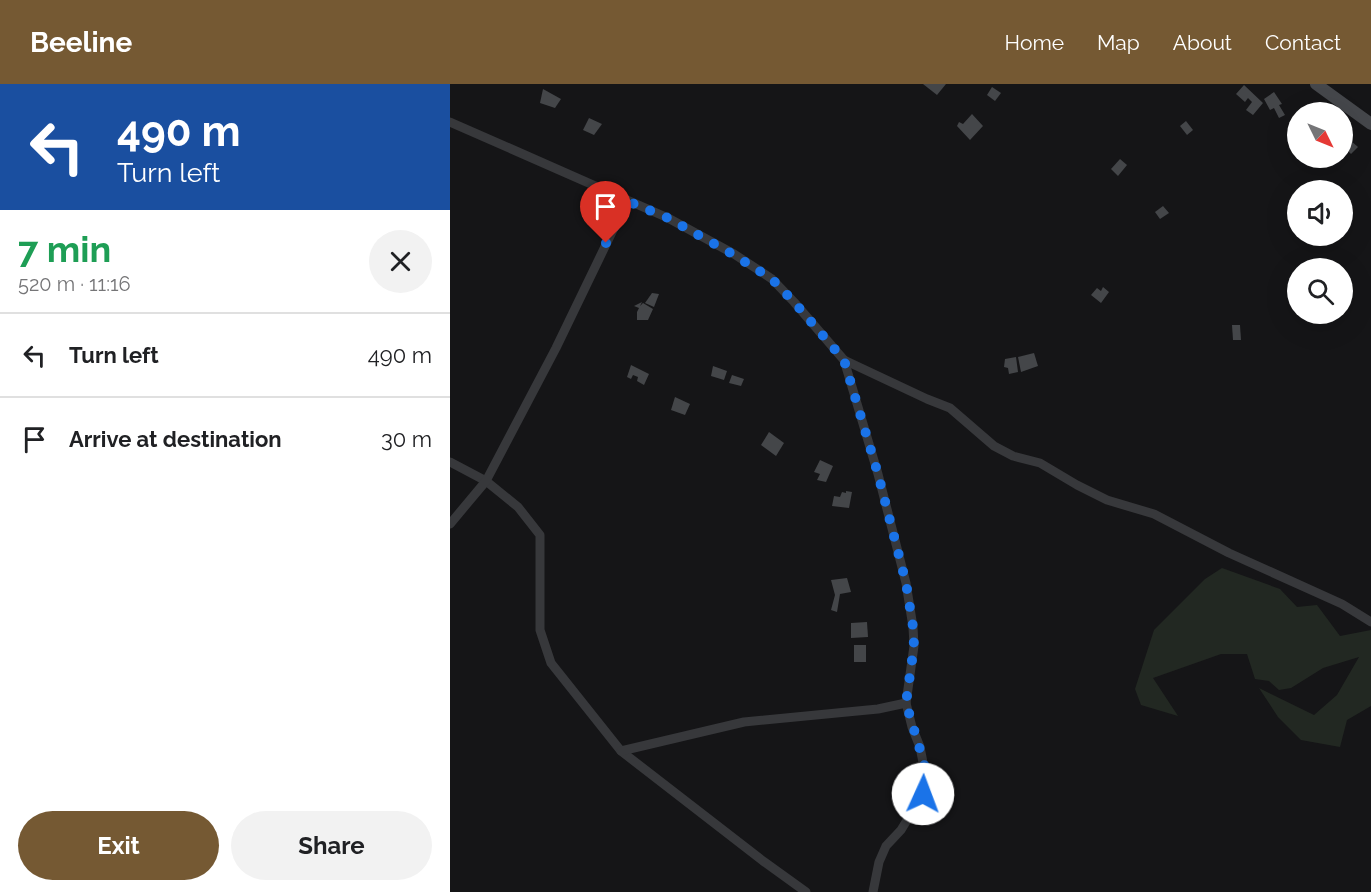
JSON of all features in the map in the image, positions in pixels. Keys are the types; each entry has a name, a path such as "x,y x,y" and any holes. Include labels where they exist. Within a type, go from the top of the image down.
{"main road":[{"path":"1316,84 1371,124"}],"street":[{"path":"450,122 559,168 668,218 734,255 772,279 844,360 878,474 906,583 914,646 906,703 924,763 926,778 923,794 917,805 886,846 879,862 873,892"},
{"path":"450,524 486,481 556,348 627,201"},
{"path":"844,360 950,408 994,446 1013,456 1040,463 1107,500 1154,514 1228,554 1342,604 1371,622"},
{"path":"450,462 486,481 518,507 540,535 540,630 551,663 621,751 806,892"},
{"path":"621,751 744,722 878,709 906,703"}],"shaded area":[{"path":"1222,568 1280,589 1297,607 1317,605 1340,636 1371,630 1371,706 1347,720 1340,747 1301,740 1278,717 1259,688 1314,715 1337,695 1359,657 1323,668 1291,688 1279,690 1269,681 1255,679 1247,654 1221,654 1153,678 1178,716 1141,705 1135,689 1154,630 1205,579"}],"building":[{"path":"923,84 946,84 937,95"},
{"path":"1244,85 1263,103 1253,115 1246,110 1252,102 1248,98 1245,102 1236,94"},
{"path":"992,87 1001,93 995,101 987,95"},
{"path":"543,89 561,99 555,108 540,103"},
{"path":"1274,92 1282,104 1279,105 1285,115 1279,118 1274,108 1270,110 1264,99"},
{"path":"972,114 983,126 970,140 957,126 959,122 963,124"},
{"path":"589,118 602,124 594,135 583,130"},
{"path":"1186,121 1193,130 1187,135 1180,126"},
{"path":"1353,143 1358,147 1353,152"},
{"path":"1120,159 1127,165 1118,176 1111,169"},
{"path":"1163,206 1169,213 1160,219 1155,212"},
{"path":"1103,287 1109,292 1101,303 1091,295 1097,288 1101,291"},
{"path":"652,293 659,294 654,307 645,303"},
{"path":"642,302 640,306 643,303 653,309 648,320 637,320 639,308 634,306"},
{"path":"1232,325 1240,325 1241,340 1233,340"},
{"path":"1034,353 1038,366 1021,372 1018,357"},
{"path":"1016,357 1018,372 1009,374 1008,368 1004,367 1005,359"},
{"path":"631,365 649,374 644,385 637,381 638,377 633,375 631,379 627,377"},
{"path":"713,366 727,371 724,380 711,376"},
{"path":"732,375 744,379 741,386 729,383"},
{"path":"675,397 690,404 685,415 671,410"},
{"path":"769,432 784,443 776,456 761,445"},
{"path":"820,460 833,466 826,482 817,480 820,474 814,472"},
{"path":"846,491 852,492 849,508 832,506 834,496 840,497 842,492 846,493"},
{"path":"847,578 851,592 840,594 837,612 831,610 835,595 831,580"},
{"path":"867,622 868,637 851,638 851,623"},
{"path":"854,645 866,645 866,662 854,662"}],"route":[{"path":"606,243 627,201 668,218 772,279 844,360 878,474 906,583 914,646 906,703 924,763 926,778 923,794"}]}
